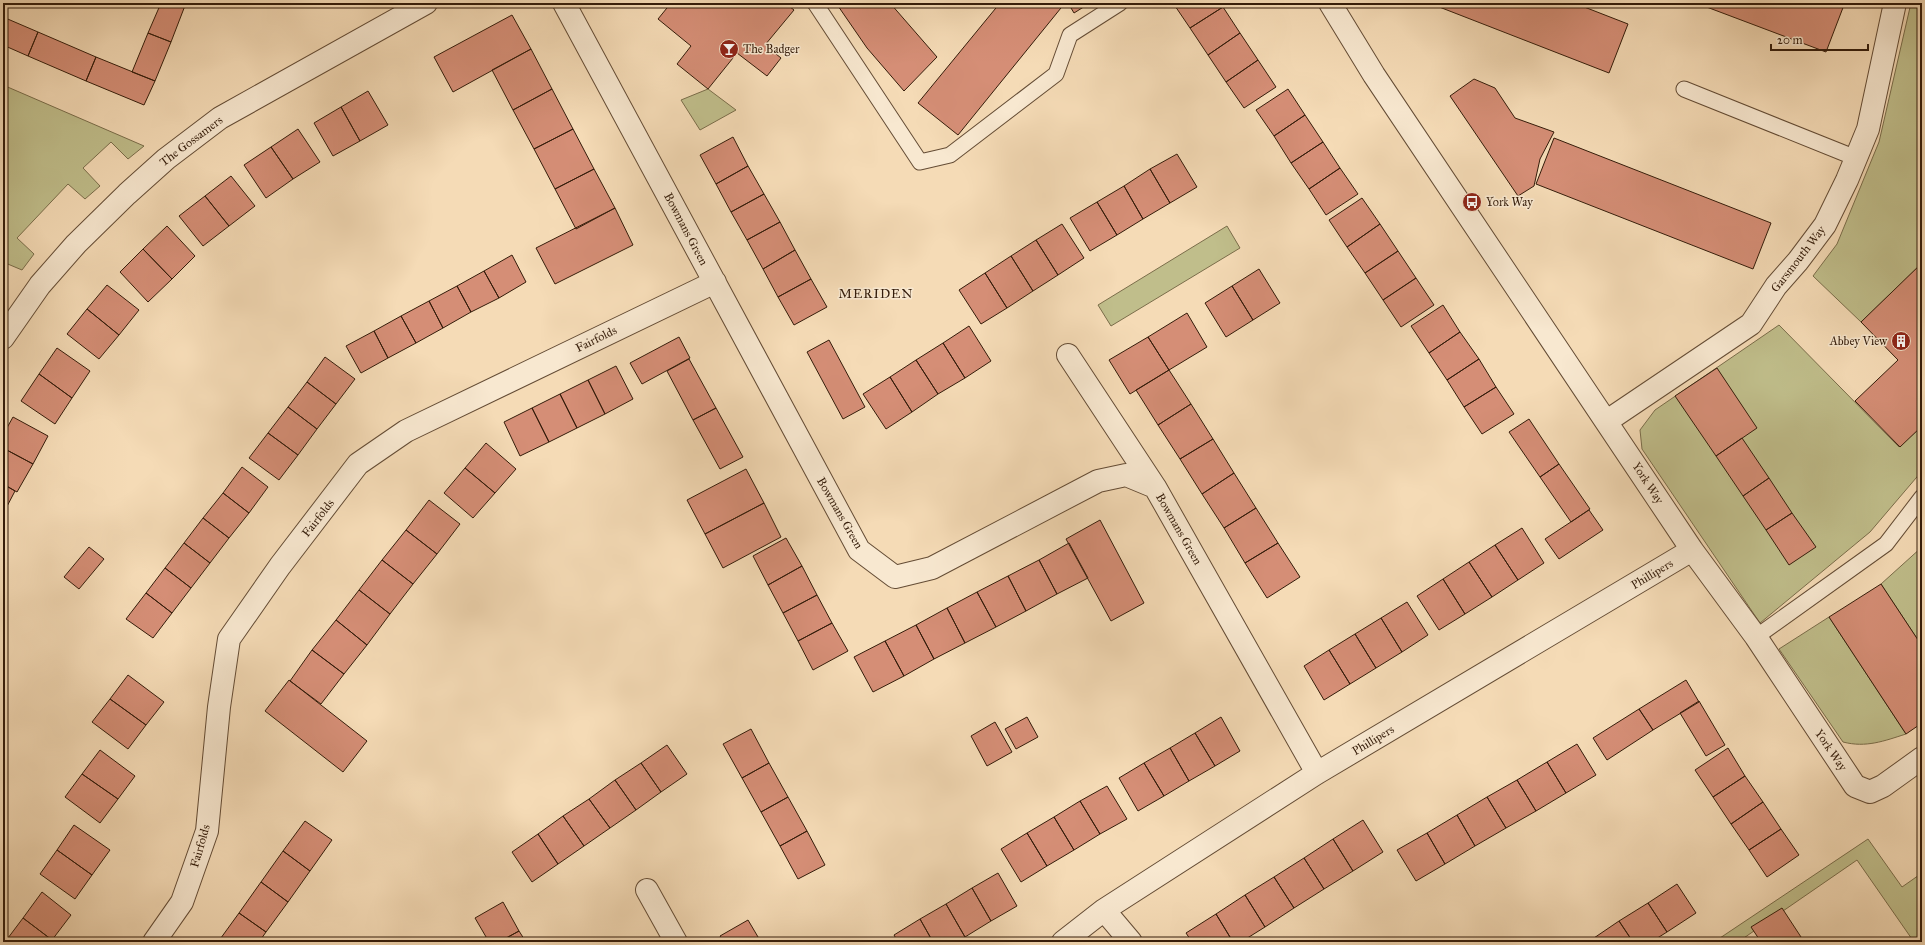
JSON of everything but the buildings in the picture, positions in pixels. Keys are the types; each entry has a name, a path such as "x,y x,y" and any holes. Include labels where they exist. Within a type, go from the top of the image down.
{"street":[{"name":"The Gossamers","path":"3,338 40,285 76,244 127,194 166,159 220,118 426,3"},
{"name":"Bowmans Green","path":"564,3 859,550 895,577 932,568 1098,480 1126,475 1155,487 1317,773"},
{"name":"York Way","path":"1330,3 1374,75 1692,550 1756,637 1855,786 1870,792 1883,786 1922,758"},
{"name":"Garsmouth Way","path":"1607,422 1751,324 1776,286 1798,261 1825,225 1868,129 1895,3"},
{"name":"Fairfolds","path":"154,942 182,902 207,832 220,707 229,639 280,566 358,464 406,431 715,282"},
{"path":"1068,355 1155,487"},
{"name":"Phillipers","path":"1063,942 1104,910 1317,773 1692,550"},
{"path":"647,890 676,942"},
{"path":"1104,910 1131,942"}],"lane":[{"path":"815,3 920,162 950,155 1056,74 1070,35 1120,3"},
{"path":"1684,89 1856,158"},
{"path":"1756,637 1886,544 1922,498"}],"shaded area":[{"path":"1911,3 1922,3 1922,263 1861,322 1813,276 1837,244 1879,142"},
{"path":"3,85 144,146 128,159 111,142 83,168 100,186 85,199 68,184 17,238 34,254 22,270 3,262"},
{"path":"708,89 736,110 700,130 681,100"},
{"path":"1227,226 1240,248 1111,326 1098,305"},
{"path":"1779,325 1899,447 1922,426 1922,471 1870,532 1760,623 1642,449 1640,430 1655,410"},
{"path":"1922,547 1922,646 1881,584"},
{"path":"1829,617 1906,734 1875,743 1851,744 1843,742 1779,649"},
{"path":"1868,839 1902,887 1922,873 1922,942 1914,942 1857,860 1738,942 1714,942"}],"place":[{"name":"The Badger","path":"729,49"},
{"name":"York Way","path":"1472,202"},
{"name":"Abbey View","path":"1901,341"}],"district":[{"name":"MERIDEN","path":"876,294"}]}
